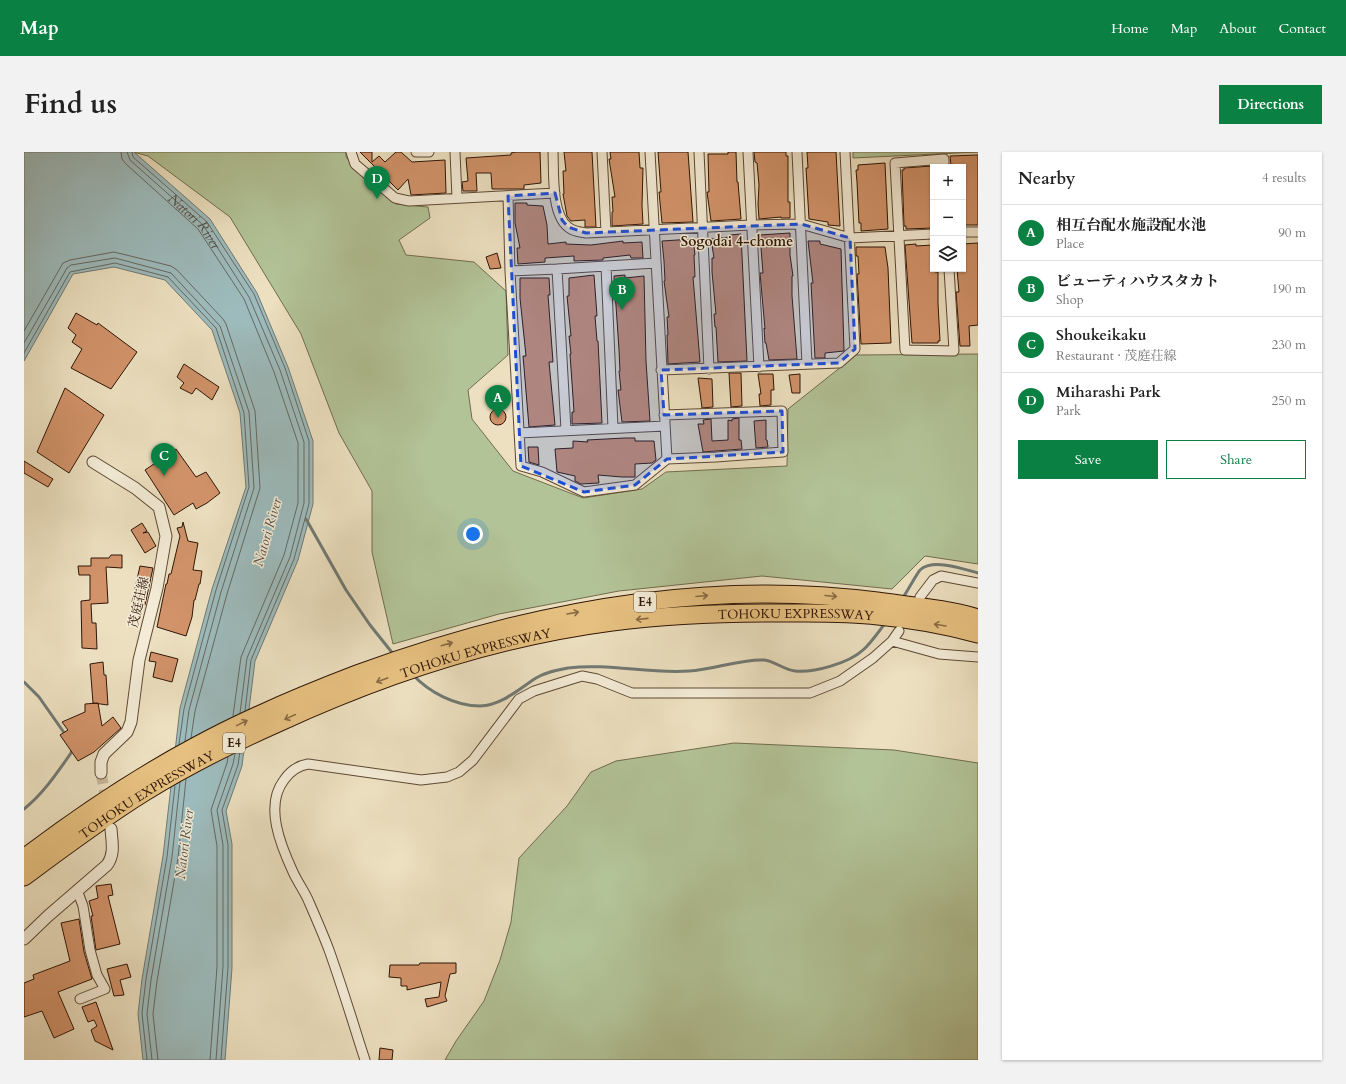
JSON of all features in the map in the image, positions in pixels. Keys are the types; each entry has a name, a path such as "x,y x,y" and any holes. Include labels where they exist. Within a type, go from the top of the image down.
{"highway":[{"name":"TOHOKU EXPRESSWAY","path":"24,877 118,809 146,791 206,758 291,717 414,661 485,633 551,617 606,607 659,600 755,593 804,594 887,602 907,613 978,634"},
{"name":"TOHOKU EXPRESSWAY","path":"24,858 147,771 195,746 288,702 327,686 414,661 552,633 611,623 662,617 756,613 850,614 876,616 907,613 978,618"},
{"path":"24,850 88,806 147,771"},
{"path":"24,889 60,856 118,809"}],"street":[{"path":"352,152 355,164 395,198 409,201 555,193"},
{"path":"416,152 429,152"},
{"path":"455,152 457,198"},
{"path":"553,152 557,208 562,220 568,227 576,232 586,233 801,224 850,238 899,237 930,234"},
{"path":"602,152 606,232"},
{"path":"650,152 666,459"},
{"path":"699,152 709,369"},
{"path":"748,152 759,367"},
{"path":"797,152 807,364"},
{"path":"661,370 839,363 855,349 845,152"},
{"path":"944,164 944,160 895,163 905,350 954,351 950,272"},
{"path":"508,196 510,271 521,466 542,472 584,492 636,485 666,459 783,452 782,410 664,415"},
{"path":"966,232 978,232"},
{"path":"510,271 656,263"},
{"path":"606,266 613,428"},
{"path":"557,269 566,430"},
{"path":"519,432 665,426"},
{"name":"茂庭荘線","path":"93,462 135,488 159,507 166,536 157,588 139,660 131,722 127,732 104,754 101,762 101,773"},
{"path":"365,1060 329,949 309,901 284,849 277,829 275,808 277,793 280,785 292,770 308,764 421,780 447,777 460,772 473,760 519,699 534,691 582,676 597,679 632,693 810,693 840,681 872,658 892,641 907,613 933,580 941,576 978,583"},
{"path":"892,641 939,654 978,657"},
{"path":"24,939 111,860 113,845 111,829"},
{"path":"77,890 83,906 90,950 97,975 105,988 80,999"}],"highlighted area":[{"path":"555,193 562,220 568,227 586,233 801,224 850,238 855,349 839,363 661,370 664,415 782,411 783,452 667,459 635,485 584,492 521,466 508,196"}],"green space":[{"path":"133,152 346,152 346,157 358,172 396,204 428,207 430,218 399,240 406,255 474,262 506,291 508,355 468,390 472,419 513,471 583,498 642,489 666,472 787,466 788,409 856,355 978,354 978,564 925,556 892,589 762,576 619,591 499,614 393,644 372,552 372,491 339,433 301,334 230,217 148,156"},
{"path":"853,152 978,152 853,158"},
{"path":"734,743 894,750 978,763 978,1060 445,1060 456,1041 484,1001 500,960 511,922 519,858 567,806 591,772 616,761"}],"water":[{"name":"Natori River","path":"24,152 134,152 210,219 257,293 288,367 313,441 313,504 298,560 255,661 242,766 226,811 232,844 232,968 225,1060 143,1060 138,1014 142,979 163,856 180,708 212,589 246,487 240,413 212,330 165,280 114,267 73,274 24,361"}],"building":[{"path":"360,152 372,152 372,162 379,156 385,162 396,152 401,152 412,162 445,160 446,193 411,195 408,179 398,190"},
{"path":"540,152 541,183 524,185 524,189 492,189 491,173 476,173 477,191 463,191 462,182 468,181 466,158 511,155 511,153"},
{"path":"564,152 592,152 596,227 585,227 585,220 571,221 567,216 563,194 563,171 566,171"},
{"path":"610,152 639,152 640,168 643,168 643,224 612,226 612,197 615,197 609,159 611,159"},
{"path":"658,152 688,152 693,222 662,223 659,192 661,192"},
{"path":"728,152 736,152 737,182 741,219 711,221 707,192 709,192 708,154 728,154"},
{"path":"754,152 786,152 786,156 788,156 788,202 790,202 790,218 781,217 759,219 759,185 757,163 755,162"},
{"path":"807,152 836,152 840,226 828,225 828,222 809,219 806,168 808,168"},
{"path":"978,155 978,225 966,225 966,164 951,164 950,156"},
{"path":"885,163 888,229 861,231 861,223 859,223 856,170 858,170 858,165"},
{"path":"930,166 930,228 906,229 906,226 904,226 902,170 904,170 904,168"},
{"path":"515,203 527,203 527,205 543,206 547,225 548,244 566,242 566,244 591,245 623,241 623,243 642,242 643,258 631,258 630,255 603,258 603,260 574,261 574,256 545,258 545,262 518,264 517,248 520,248 515,223"},
{"path":"790,233 790,255 793,276 792,296 797,359 769,360 765,343 760,273 763,273 760,235"},
{"path":"741,234 747,361 718,362 712,272 712,258 714,258 711,239"},
{"path":"693,239 695,277 693,277 700,362 668,364 667,317 669,317 664,281 662,241"},
{"path":"808,241 820,241 820,244 841,249 844,351 825,353 825,358 815,358 811,283 813,283"},
{"path":"978,243 978,325 969,326 970,346 960,346 956,292 959,292 957,272 966,272 966,244"},
{"path":"905,245 930,245 930,272 938,272 940,341 938,341 938,343 912,343"},
{"path":"856,247 885,247 888,268 891,343 861,344 857,274 859,274"},
{"path":"497,253 501,268 490,269 486,257"},
{"path":"594,275 597,316 595,316 598,341 602,423 572,424 572,412 574,412 569,336 571,336 567,296 569,296 569,278"},
{"path":"625,275 625,278 644,276 646,361 650,421 622,422 618,390 621,390 614,276"},
{"path":"520,278 549,278 550,295 548,295 553,362 549,362 555,425 529,427 523,356 526,356 520,298"},
{"path":"76,313 97,325 98,323 137,352 111,389 71,368 82,349 72,342 76,335 68,328"},
{"path":"184,364 219,387 212,400 196,388 192,394 180,388 184,383 177,377"},
{"path":"729,373 741,373 742,406 731,407"},
{"path":"758,374 773,374 774,390 771,390 771,405 760,406 759,394 761,394"},
{"path":"800,374 800,393 792,393 789,375"},
{"path":"698,378 712,379 713,407 702,408"},
{"path":"65,388 104,415 69,473 37,452"},
{"path":"498,409 504,411 506,417 504,423 498,425 492,423 490,417 492,411"},
{"path":"739,418 739,440 741,440 742,449 703,452 698,424 704,424 703,420 711,419 712,441 728,440 728,420 732,421 732,419"},
{"path":"766,420 766,440 768,447 756,448 754,421"},
{"path":"635,438 635,441 654,441 656,460 652,463 635,464 635,477 598,475 599,483 581,484 575,481 575,476 557,472 555,449 573,448 573,441 588,442 587,440"},
{"path":"528,447 538,447 539,465 529,462"},
{"path":"176,449 196,477 206,472 220,493 196,509 193,503 174,515 145,470"},
{"path":"24,461 53,479 48,487 24,473"},
{"path":"183,522 188,541 198,543 193,570 202,571 200,584 194,600 192,617 186,636 157,627 166,584 169,574 171,574 180,536 177,528 182,527"},
{"path":"142,523 147,531 143,533 148,532 156,546 145,553 131,530"},
{"path":"111,555 122,555 122,568 106,567 108,603 91,604 92,623 96,623 97,649 82,648 81,601 90,600 90,575 79,575 78,566 91,566 91,558 109,558"},
{"path":"140,566 153,568 145,605 132,602"},
{"path":"151,652 178,659 172,682 153,677 156,662 149,661"},
{"path":"103,662 104,675 106,675 108,705 93,703 90,664"},
{"path":"98,703 102,726 113,717 121,728 94,752 78,761 60,735 68,730 62,722 85,712 85,704"},
{"path":"111,884 113,895 108,896 120,944 96,950 91,916 93,916 89,901 98,898 96,886"},
{"path":"79,919 84,952 92,979 58,992 74,1029 54,1038 42,1011 24,1017 24,983 34,979 33,975 70,961 61,923"},
{"path":"420,963 456,963 456,973 450,974 445,996 447,1001 427,1007 425,999 439,997 441,982 407,990 407,986 401,986 401,978 389,977 390,965 419,965"},
{"path":"127,964 131,977 120,980 124,995 114,996 107,969"},
{"path":"96,1002 113,1050 95,1041 91,1030 97,1026 94,1020 88,1022 82,1007"},
{"path":"380,1048 393,1050 392,1060 379,1060"}],"waterway":[{"path":"306,519 346,590 370,625 394,655"},
{"path":"902,599 920,570 926,567 940,565 956,567 978,573"},
{"path":"413,675 427,687 443,697 461,704 480,706 503,700 544,674 568,668 598,667 674,672 708,669 745,661 764,660 795,671 821,669 840,663 857,655 869,644 886,622"},
{"path":"24,682 39,697 65,734"},
{"path":"24,809 49,783 71,753 72,749"}],"tunnel":[{"path":"101,773 107,804"}],"place":[{"name":"Miharashi Park","path":"377,199"},
{"name":"ビューティハウスタカト","path":"622,310"},
{"name":"相互台配水施設配水池","path":"498,418"},
{"name":"Shoukeikaku","path":"164,476"}],"district":[{"name":"Sogodai 4-chome","path":"737,241"}]}
